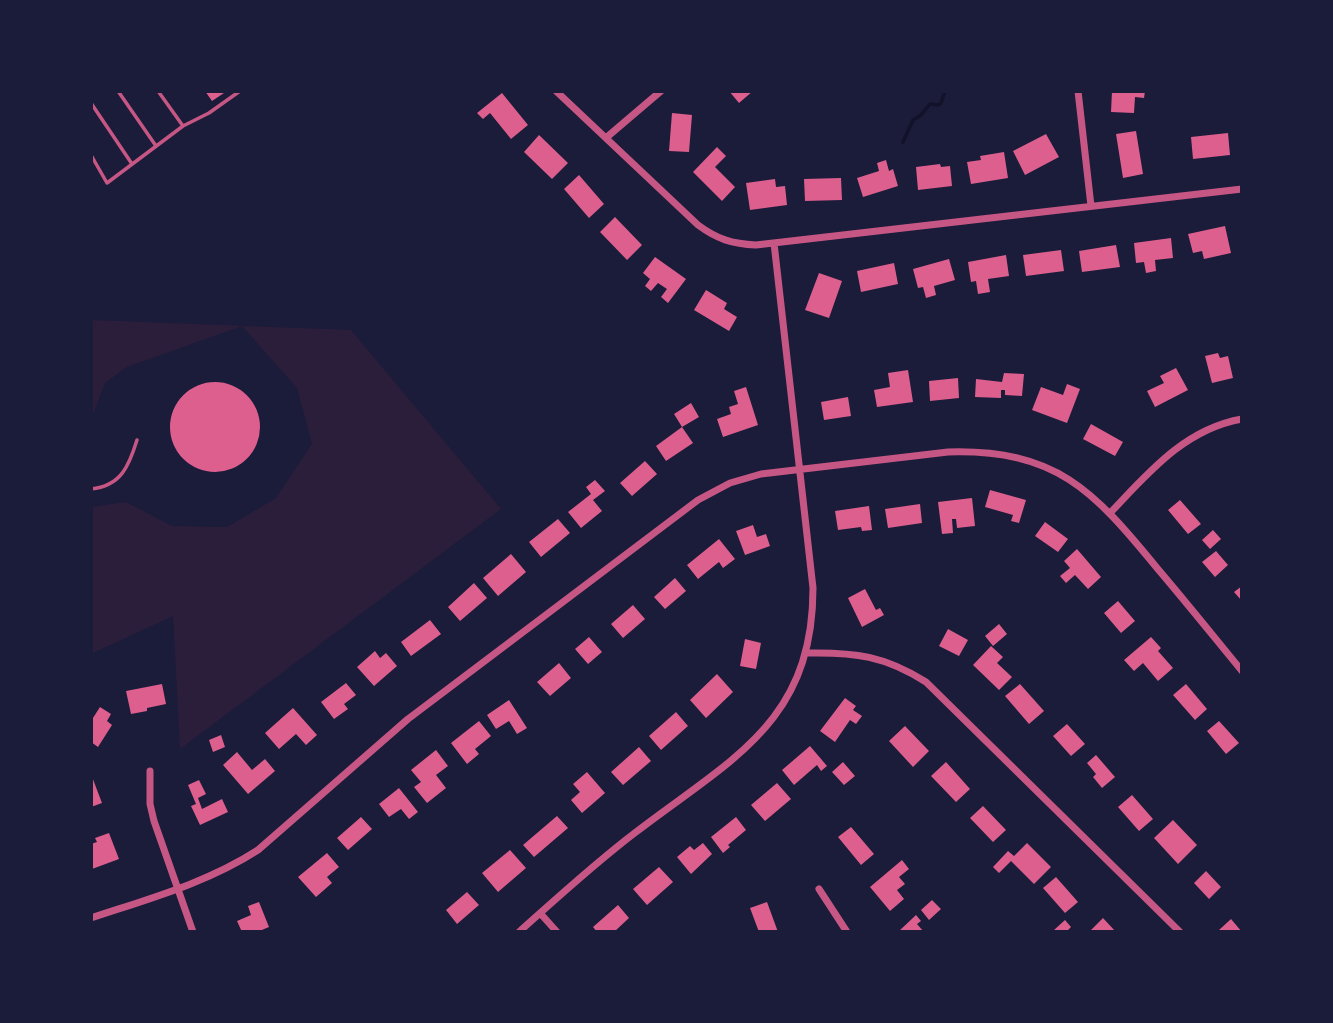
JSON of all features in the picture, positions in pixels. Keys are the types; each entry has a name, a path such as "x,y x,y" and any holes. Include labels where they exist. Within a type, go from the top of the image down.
{"street":[{"path":"556,91 698,225 712,235 738,244 774,243 1242,189"},
{"path":"607,137 661,91"},
{"path":"1078,91 1091,206"},
{"path":"519,932 633,834 757,738 788,698 807,653 813,614 813,588 774,243"},
{"path":"1111,512 1162,459 1180,445 1210,428 1242,419"},
{"path":"91,918 178,888 234,865 258,850 408,719 698,500 719,488 750,477 948,452 1002,454 1061,474 1083,488 1111,512 1242,671"},
{"path":"807,653 852,653 874,657 906,670 926,682 1180,932"},
{"path":"150,771 150,804 154,821 193,932"},
{"path":"819,889 847,932"},
{"path":"540,914 557,932"}],"lane":[{"path":"118,91 156,146"},
{"path":"158,91 183,127"},
{"path":"91,155 107,183 183,127 240,91"},
{"path":"91,103 132,164"},
{"path":"91,489 106,488 118,479 131,461 137,440"}],"shaded area":[{"path":"91,320 351,330 501,509 180,749 173,616 91,654 91,507 126,502 172,526 227,527 276,498 312,444 297,388 242,326 127,367 105,383 91,419"}],"building":[{"path":"205,91 227,91 212,101"},
{"path":"729,91 753,91 739,103"},
{"path":"1112,91 1145,91 1144,98 1135,97 1134,113 1111,112"},
{"path":"502,93 528,125 511,139 490,113 483,119 477,113"},
{"path":"672,113 692,115 689,152 669,151"},
{"path":"1136,131 1143,174 1123,178 1116,134"},
{"path":"1228,133 1230,155 1193,159 1191,137"},
{"path":"1046,134 1059,157 1025,175 1013,151"},
{"path":"539,135 568,163 552,179 524,152"},
{"path":"717,147 726,156 715,167 735,187 722,201 693,172"},
{"path":"1004,152 1008,178 971,184 967,162 981,160 980,156"},
{"path":"886,160 889,171 893,169 898,186 863,197 857,178 879,171 877,163"},
{"path":"940,164 941,167 950,166 952,186 918,190 916,167"},
{"path":"579,175 604,204 589,218 564,189"},
{"path":"841,178 842,200 805,201 804,179"},
{"path":"775,179 776,187 785,186 787,205 750,210 746,183"},
{"path":"615,217 642,245 627,260 600,232"},
{"path":"1225,226 1231,253 1204,259 1202,251 1193,253 1188,234"},
{"path":"1171,238 1173,258 1155,260 1156,271 1146,273 1144,262 1136,263 1134,243"},
{"path":"1116,245 1120,267 1082,272 1079,251"},
{"path":"1061,250 1064,271 1026,276 1023,255"},
{"path":"1006,255 1009,276 988,279 990,292 978,294 976,281 971,282 968,262"},
{"path":"655,257 686,279 668,303 661,297 667,289 658,283 651,291 645,286 650,279 643,273"},
{"path":"949,259 955,280 934,286 936,295 926,298 923,287 918,288 913,269"},
{"path":"894,263 898,284 861,292 857,271"},
{"path":"819,273 842,281 829,318 805,310"},
{"path":"706,290 727,303 724,309 737,317 729,331 694,310"},
{"path":"1218,353 1220,358 1228,356 1233,378 1212,383 1205,356"},
{"path":"1176,368 1188,390 1155,407 1147,391 1164,383 1160,376"},
{"path":"908,370 913,402 877,407 874,390 890,387 888,373"},
{"path":"1004,373 1024,374 1022,396 1005,395 1005,390 1001,390 1001,398 975,397 976,379 1002,382"},
{"path":"958,378 959,398 930,401 929,381"},
{"path":"206,382 224,382 240,389 253,402 260,418 260,436 253,452 240,465 224,472 206,472 190,465 177,452 170,436 170,418 177,402 190,389"},
{"path":"1067,384 1080,389 1067,423 1032,410 1041,387 1063,395"},
{"path":"746,387 758,425 723,437 717,419 731,414 729,407 738,404 734,391"},
{"path":"848,397 851,416 824,420 821,402"},
{"path":"691,403 699,417 682,427 674,414"},
{"path":"1091,424 1123,442 1115,456 1083,439"},
{"path":"682,427 693,443 666,461 656,446"},
{"path":"645,461 657,474 632,496 620,483"},
{"path":"595,480 605,491 593,500 602,511 581,528 568,512 591,494 586,487"},
{"path":"990,490 1026,500 1019,523 1011,521 1013,515 985,507"},
{"path":"972,498 975,526 957,528 956,519 952,519 953,533 942,534 938,502"},
{"path":"1180,500 1201,524 1188,534 1168,510"},
{"path":"920,504 922,523 888,528 885,509"},
{"path":"869,506 872,530 862,531 861,527 838,530 835,511"},
{"path":"558,519 570,533 541,557 529,542"},
{"path":"1045,522 1068,539 1058,552 1035,536"},
{"path":"753,525 757,537 766,534 770,546 745,555 736,531"},
{"path":"1213,530 1221,539 1210,549 1202,540"},
{"path":"719,539 735,559 723,568 719,562 698,579 687,565"},
{"path":"1077,549 1101,577 1088,589 1075,575 1066,583 1060,576 1070,568 1064,561"},
{"path":"1216,551 1228,565 1215,577 1202,562"},
{"path":"511,554 526,572 498,596 483,578"},
{"path":"675,578 686,591 665,609 654,597"},
{"path":"474,583 487,598 460,621 448,607"},
{"path":"1242,586 1242,601 1234,592"},
{"path":"865,589 876,610 880,608 884,615 862,627 848,598"},
{"path":"1118,601 1135,621 1121,633 1104,613"},
{"path":"633,605 645,619 623,638 611,624"},
{"path":"430,620 441,634 411,656 401,642"},
{"path":"999,624 1007,634 993,646 985,636"},
{"path":"948,629 968,640 959,656 939,646"},
{"path":"589,637 602,652 588,664 575,649"},
{"path":"1151,637 1161,648 1158,651 1173,668 1158,681 1143,663 1134,671 1124,660"},
{"path":"745,639 761,643 756,669 740,666"},
{"path":"991,646 1003,657 997,663 1012,677 999,690 973,665"},
{"path":"375,651 380,658 386,653 397,666 374,686 357,667"},
{"path":"559,663 571,678 550,696 537,682"},
{"path":"717,674 733,692 706,718 690,700"},
{"path":"346,683 356,695 344,704 348,709 334,719 321,702"},
{"path":"162,684 166,704 131,714 126,691"},
{"path":"1020,684 1044,711 1029,724 1005,696"},
{"path":"1186,684 1207,709 1195,720 1173,695"},
{"path":"845,698 856,706 853,710 862,716 856,724 850,720 835,742 820,731"},
{"path":"509,700 527,728 517,734 509,721 496,729 487,715"},
{"path":"100,707 111,714 107,721 112,725 98,747 91,742 91,721"},
{"path":"293,708 317,735 306,745 296,734 279,749 265,733"},
{"path":"676,712 688,726 661,750 649,736"},
{"path":"479,721 491,736 475,749 479,754 467,764 451,743"},
{"path":"1219,721 1239,743 1226,754 1207,731"},
{"path":"1067,724 1085,744 1071,756 1053,736"},
{"path":"905,726 929,751 913,767 889,741"},
{"path":"221,735 225,747 213,752 209,740"},
{"path":"810,746 827,766 821,771 817,765 794,785 782,770"},
{"path":"639,747 651,761 623,785 611,772"},
{"path":"436,750 448,766 436,775 446,788 427,803 414,787 421,782 411,770"},
{"path":"237,752 252,770 265,759 275,771 248,794 223,765"},
{"path":"1096,755 1115,777 1102,788 1087,763"},
{"path":"843,762 855,776 844,785 832,772"},
{"path":"946,762 970,789 956,802 931,776"},
{"path":"587,772 605,793 582,813 571,800 580,792 573,784"},
{"path":"91,774 102,803 91,807"},
{"path":"199,780 206,794 198,798 202,809 222,799 228,812 200,825 191,806 196,804 188,785"},
{"path":"777,783 791,799 765,821 751,805"},
{"path":"399,788 418,812 409,819 401,809 389,817 379,804"},
{"path":"1132,795 1153,819 1139,831 1118,807"},
{"path":"983,806 1006,830 993,842 970,818"},
{"path":"557,816 568,828 534,857 523,845"},
{"path":"361,817 372,829 348,850 337,838"},
{"path":"736,817 746,830 728,845 730,847 723,853 711,837"},
{"path":"1173,820 1197,845 1178,864 1154,838"},
{"path":"851,827 874,854 861,865 838,837"},
{"path":"109,833 119,859 92,869 91,844 97,842 95,838"},
{"path":"703,843 712,854 691,874 677,857 690,846 694,850"},
{"path":"1027,843 1051,867 1034,884 1011,861 999,873 993,867 1008,851 1014,856"},
{"path":"510,850 526,868 498,892 482,873"},
{"path":"327,853 339,867 327,877 332,883 316,897 298,877"},
{"path":"902,860 909,869 899,877 905,884 897,890 904,899 890,911 870,887"},
{"path":"659,867 673,882 647,905 633,889"},
{"path":"1206,871 1221,887 1209,899 1194,883"},
{"path":"1056,877 1078,902 1065,913 1043,888"},
{"path":"467,892 479,905 457,924 446,910"},
{"path":"932,900 941,909 929,920 921,910"},
{"path":"259,902 269,927 257,932 242,932 237,921 251,915 248,906"},
{"path":"767,902 778,932 759,932 750,908"},
{"path":"618,905 629,918 614,932 597,932 593,927"},
{"path":"916,915 921,921 917,924 924,932 898,932"},
{"path":"1103,918 1116,932 1089,932"},
{"path":"1231,919 1242,932 1219,930"},
{"path":"1065,920 1071,927 1066,932 1056,932 1054,930"}],"waterway":[{"path":"903,142 913,120 930,104 941,103 945,91"}]}
